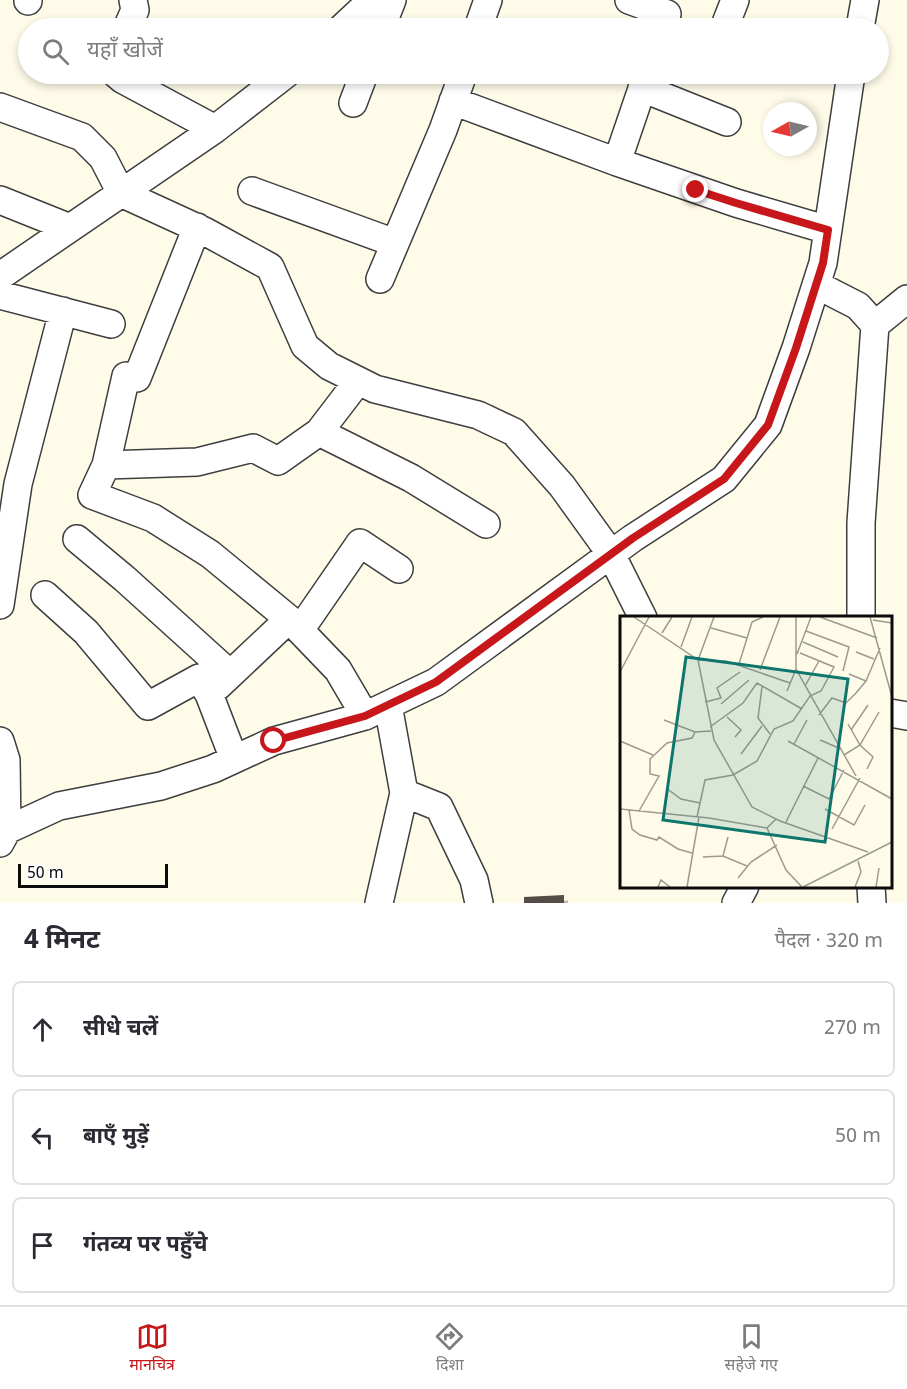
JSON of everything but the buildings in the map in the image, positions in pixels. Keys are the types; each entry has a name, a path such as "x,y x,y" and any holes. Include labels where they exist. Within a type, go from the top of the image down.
{"street":[{"path":"131,18 135,10 133,0"},
{"path":"353,18 372,0"},
{"path":"385,18 392,0"},
{"path":"482,18 488,0"},
{"path":"629,0 667,14 666,18"},
{"path":"862,18 865,0"},
{"path":"131,84 215,129"},
{"path":"0,276 215,129 273,84"},
{"path":"353,103 360,84"},
{"path":"380,279 443,130 459,84"},
{"path":"617,162 643,84"},
{"path":"650,84 727,122"},
{"path":"0,741 6,760 2,834 59,806 161,786 213,769 274,741 377,710 436,682 611,554 724,479 768,425 817,285 823,263 850,84"},
{"path":"453,101 736,203 828,230"},
{"path":"0,107 82,137 103,158 121,193 197,227 270,267 305,346 329,366 375,389 478,415 514,432 562,486 611,554 642,616"},
{"path":"252,191 395,243"},
{"path":"0,200 70,228"},
{"path":"197,227 137,378 126,376 106,465 92,495 153,518 210,554 295,625 377,710 404,793 379,903"},
{"path":"817,285 858,306 874,325 861,523 861,616"},
{"path":"0,295 111,324"},
{"path":"874,325 907,299"},
{"path":"0,605 9,482 63,311"},
{"path":"106,465 197,462 253,448 278,461 319,432 358,381"},
{"path":"319,432 411,478 486,524"},
{"path":"76,539 125,579 230,674"},
{"path":"209,694 230,674 295,625 360,543 399,569"},
{"path":"45,595 86,632 148,706 198,678 209,694 234,759"},
{"path":"892,713 907,716"},
{"path":"404,793 439,807 474,880 479,903"},
{"path":"736,903 744,888"}],"route":[{"path":"274,741 365,716 436,682 633,538 724,479 768,425 823,263 828,230 696,190"}]}
